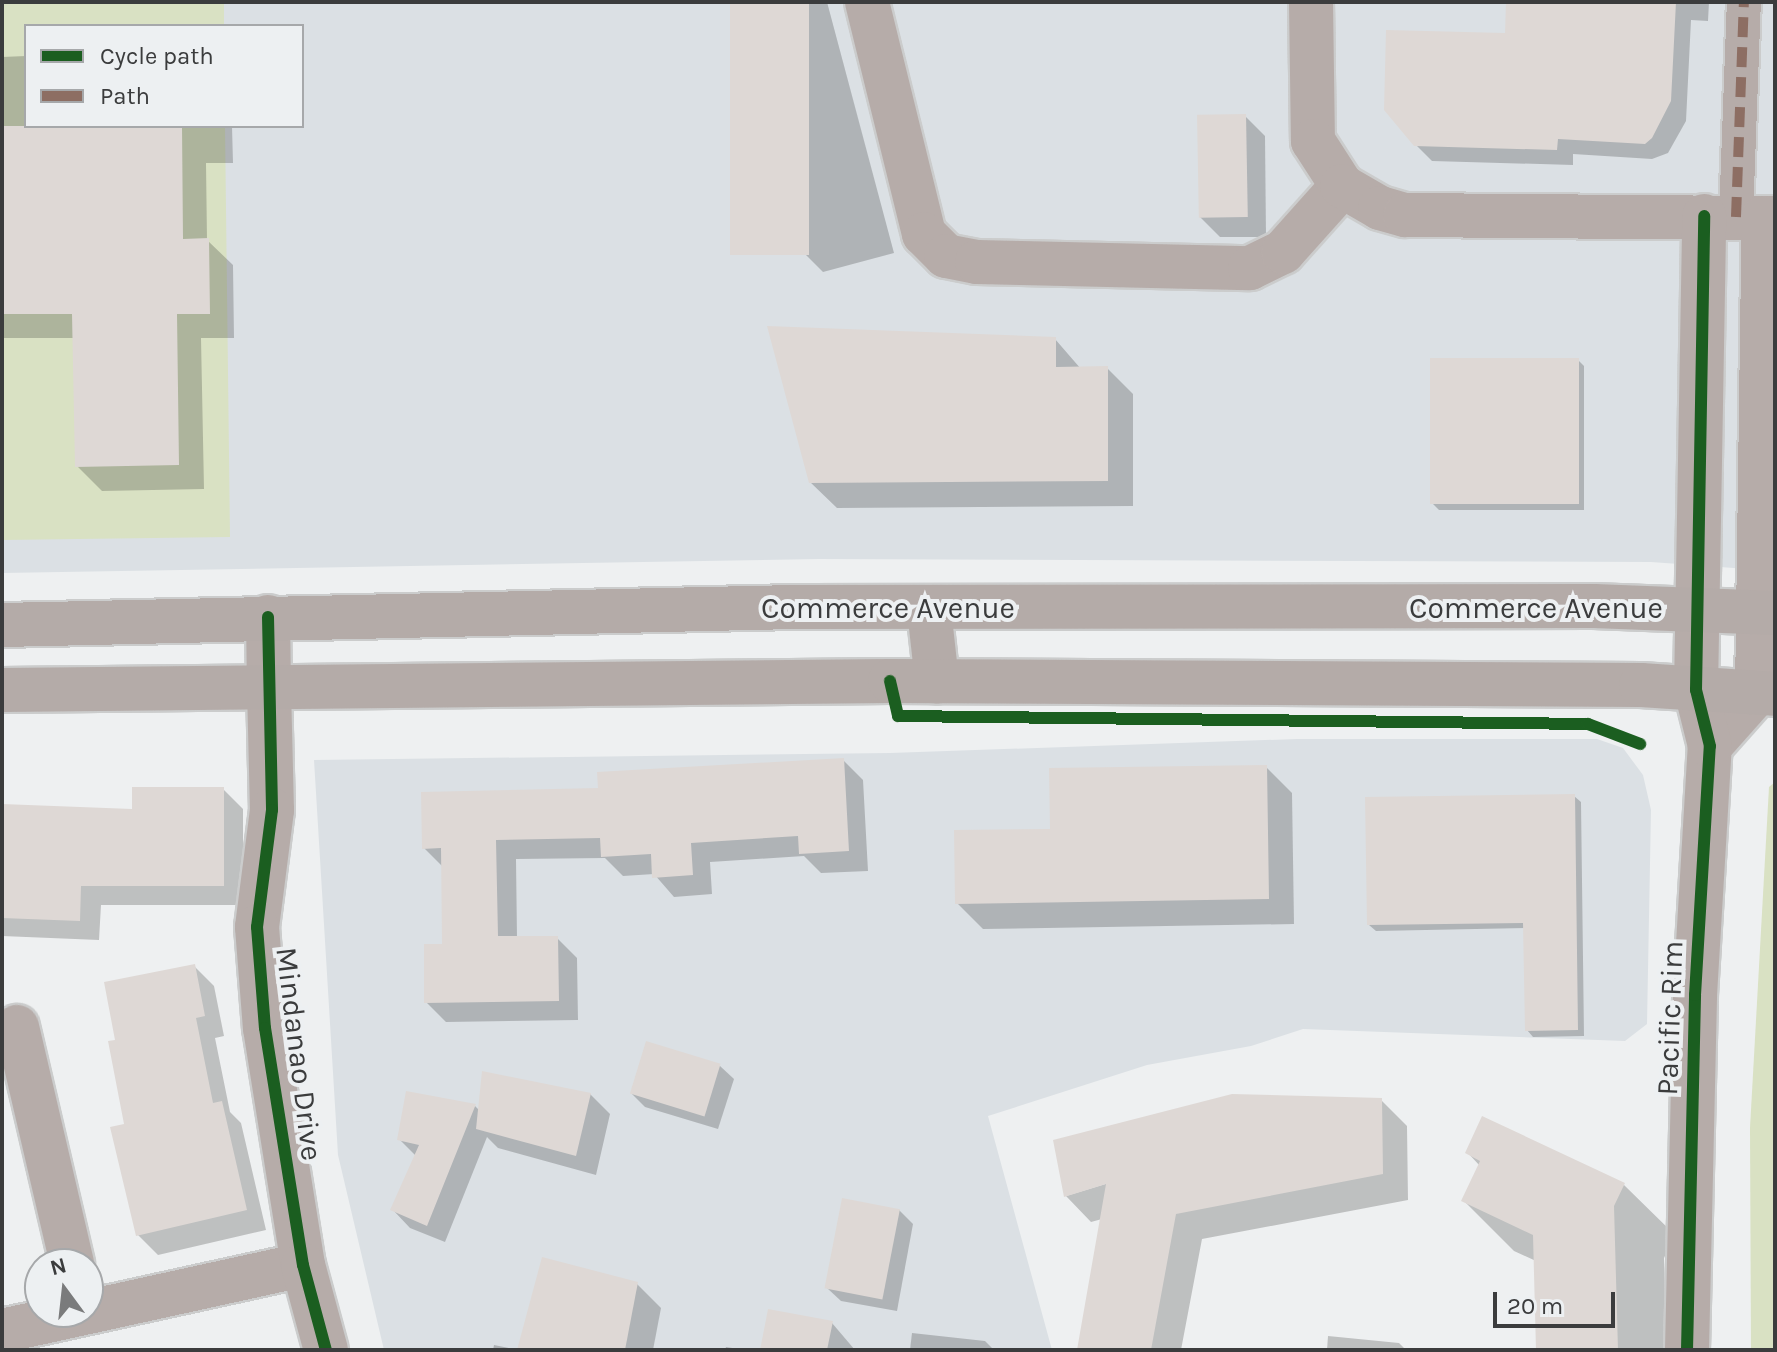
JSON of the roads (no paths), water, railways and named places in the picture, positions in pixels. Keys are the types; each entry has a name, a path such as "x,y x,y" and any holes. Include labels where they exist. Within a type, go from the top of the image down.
{"main road":[{"name":"Commerce Avenue","path":"2,625 795,607 1699,610 1767,613"},
{"path":"929,609 937,682"},
{"path":"2,690 937,682 1641,685 1766,693"}],"street":[{"path":"867,2 924,234 946,256 977,262 1250,268 1283,252 1342,186"},
{"path":"1311,2 1313,141 1342,186 1380,208 1405,215 1745,217"},
{"path":"1710,746 1766,693 1767,613 1745,217 1744,2"},
{"name":"Pacific Rim","path":"1687,1350 1695,995 1710,746 1696,690 1699,610 1745,217"},
{"name":"Mindanao Drive","path":"268,617 272,810 257,927 265,1028 303,1265 326,1350"},
{"path":"17,1027 68,1248"},
{"path":"104,1321 303,1265"},
{"path":"2,1331 53,1328"}]}
